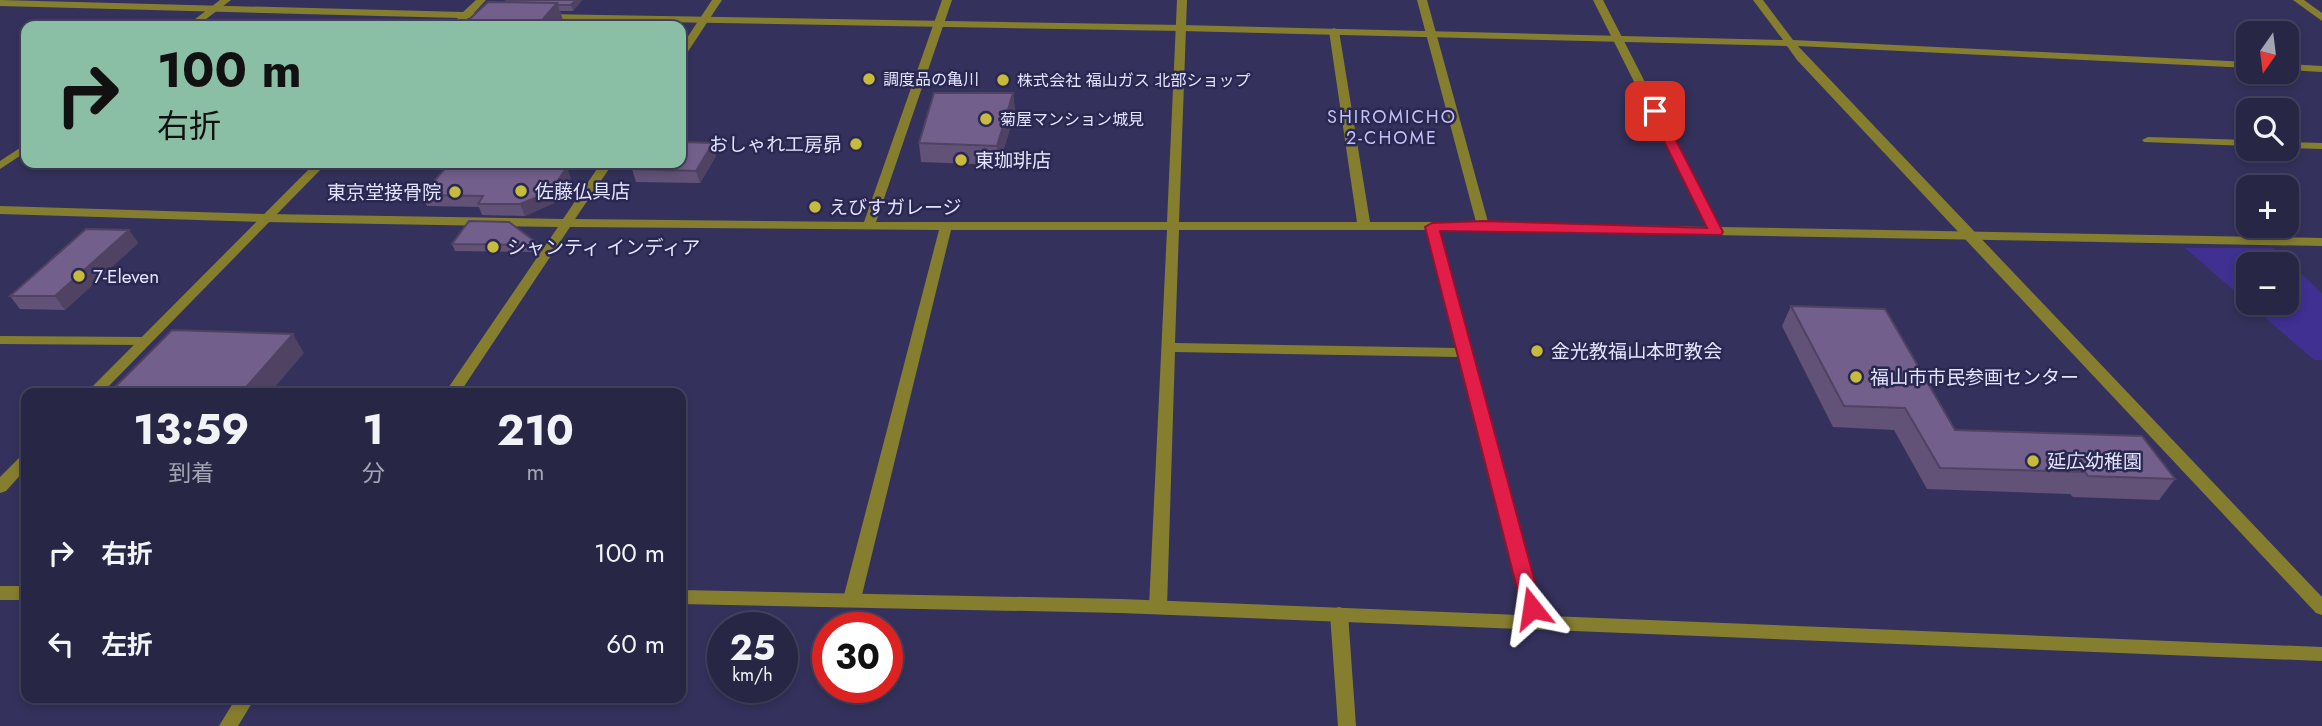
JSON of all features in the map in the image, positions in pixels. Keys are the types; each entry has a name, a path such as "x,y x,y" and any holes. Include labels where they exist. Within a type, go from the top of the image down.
{"street":[{"path":"198,21 226,0"},
{"path":"460,21 481,0"},
{"path":"686,47 717,0"},
{"path":"869,226 947,0"},
{"path":"1158,607 1182,0"},
{"path":"1422,0 1483,226"},
{"path":"1598,0 1716,232"},
{"path":"1758,0 1788,43 2322,608"},
{"path":"2298,0 2322,18"},
{"path":"0,4 502,16"},
{"path":"529,17 1618,38 1788,43 2236,64"},
{"path":"1334,31 1364,226"},
{"path":"2300,68 2322,69"},
{"path":"2148,140 2236,143"},
{"path":"2299,145 2322,146"},
{"path":"0,166 21,151"},
{"path":"98,388 316,168"},
{"path":"455,388 604,168"},
{"path":"0,220 6,210 566,223 1483,226 2322,242"},
{"path":"852,599 946,226"},
{"path":"1432,227 1535,622"},
{"path":"0,341 143,341"},
{"path":"1169,347 1464,353"},
{"path":"0,487 21,465"},
{"path":"0,593 21,593"},
{"path":"686,597 1158,607 2322,654"},
{"path":"1339,614 1346,726"},
{"path":"228,726 243,703"}],"shaded area":[{"path":"2185,248 2273,248 2277,252 2236,252 2236,292"},
{"path":"2299,272 2322,293 2322,360 2314,360 2262,315 2299,315"}],"building":[{"path":"576,0 571,5 558,5 505,2"},
{"path":"488,2 557,3 541,21 467,21"},
{"path":"934,93 1013,93 997,146 919,143"},
{"path":"686,142 713,143 696,171 632,169 686,168"},
{"path":"445,168 566,168 550,192 520,204 478,204 483,196 422,195"},
{"path":"469,221 509,222 537,243 452,244"},
{"path":"86,229 129,230 55,296 10,296"},
{"path":"1791,306 1885,309 1955,430 2142,436 2175,479 2088,476 2085,472 1940,468 1905,408 1844,406"},
{"path":"172,330 293,334 245,388 114,388"}],"place":[{"name":"調度品の亀川","path":"869,79"},
{"name":"株式会社 福山ガス 北部ショップ","path":"1003,80"},
{"name":"菊屋マンション城見","path":"986,119"},
{"name":"おしゃれ工房昴","path":"856,144"},
{"name":"東珈琲店","path":"961,160"},
{"name":"佐藤仏具店","path":"521,191"},
{"name":"東京堂接骨院","path":"455,192"},
{"name":"えびすガレージ","path":"815,207"},
{"name":"シャンティ インディア","path":"493,247"},
{"name":"7-Eleven","path":"79,276"},
{"name":"金光教福山本町教会","path":"1537,351"},
{"name":"福山市市民参画センター","path":"1856,377"},
{"name":"延広幼稚園","path":"2033,461"}],"district":[{"name":"SHIROMICHO 2-CHOME","path":"1392,127"}],"route":[{"path":"1532,608 1432,227 1716,232 1655,111"}]}
